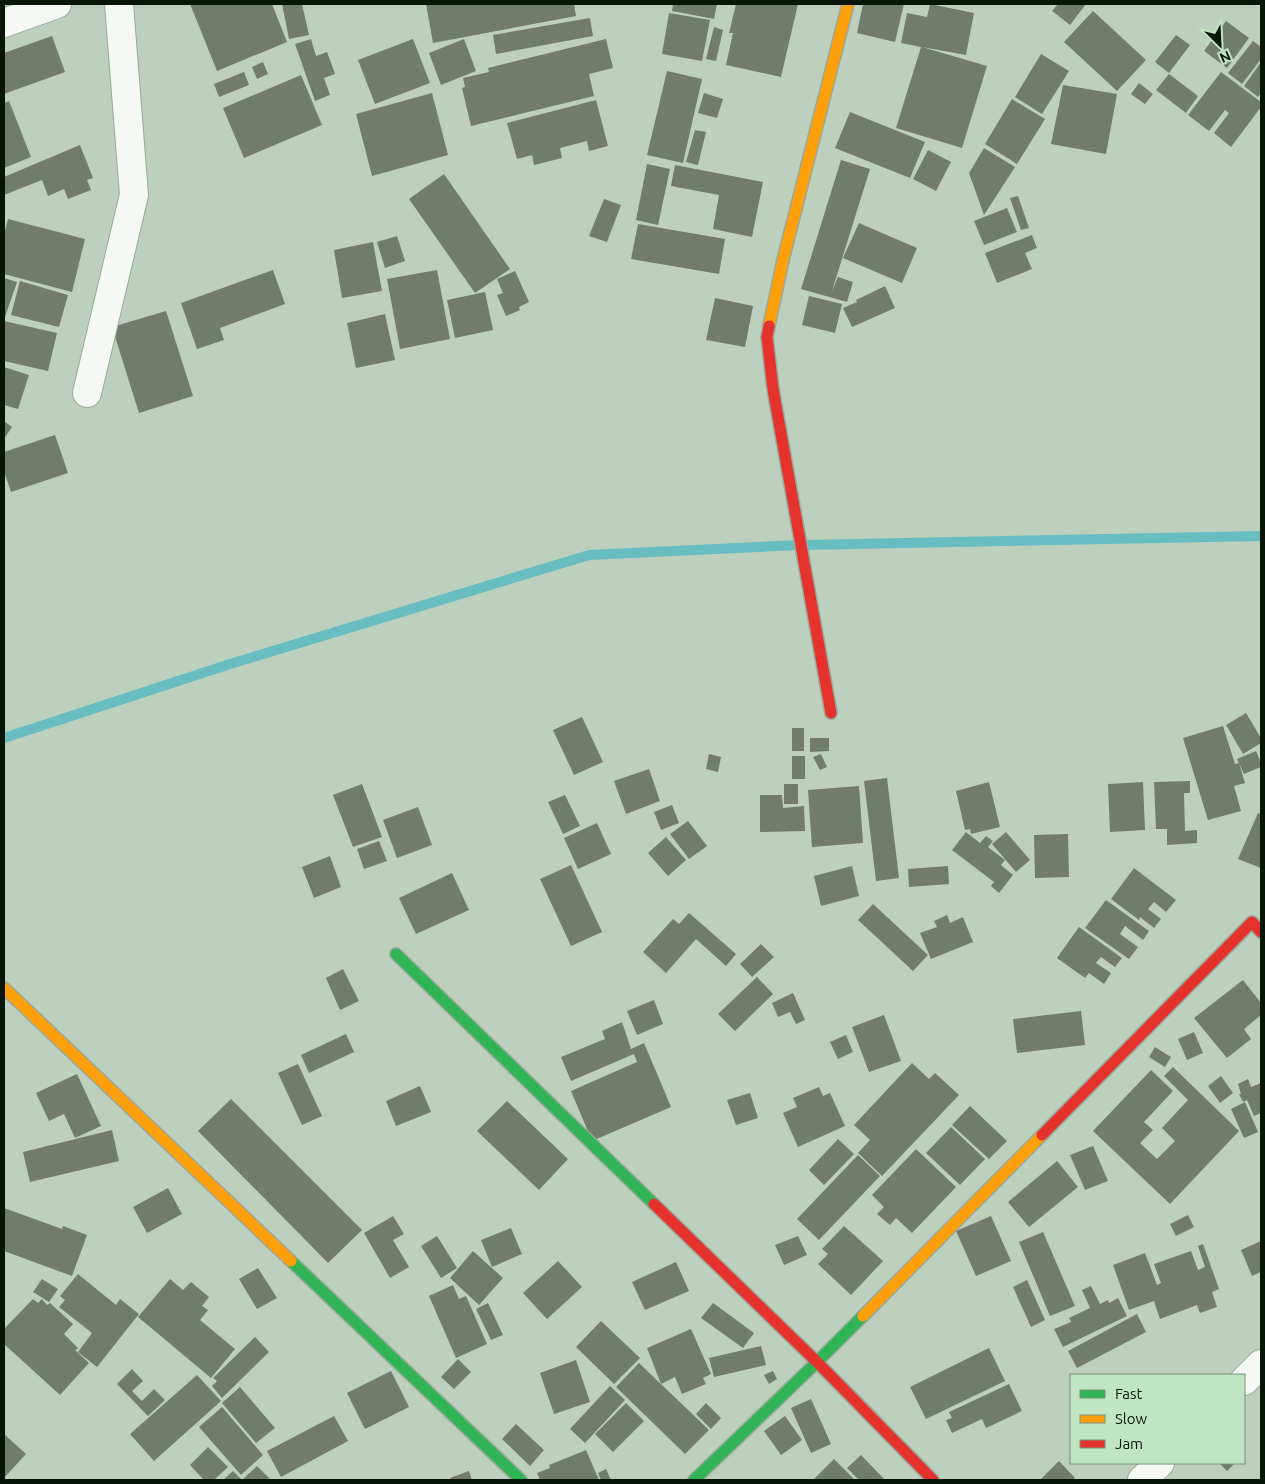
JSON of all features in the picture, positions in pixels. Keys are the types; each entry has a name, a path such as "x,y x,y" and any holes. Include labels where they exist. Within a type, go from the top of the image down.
{"street":[{"path":"4,23 58,4"},
{"path":"87,393 134,194 119,4"},
{"path":"831,713 773,389 767,337 783,260 848,4"},
{"path":"694,1480 817,1362 1252,922 1261,932"},
{"path":"396,954 817,1362 933,1480"},
{"path":"4,988 520,1480"},
{"path":"1245,1380 1261,1364"},
{"path":"1142,1480 1159,1464"}],"building":[{"path":"190,4 272,4 287,42 217,71"},
{"path":"282,4 302,4 309,35 289,39"},
{"path":"426,4 574,4 576,16 433,43"},
{"path":"673,4 717,4 714,19 672,11"},
{"path":"736,4 798,4 781,77 726,65 733,33 729,33"},
{"path":"863,4 904,4 895,42 857,33"},
{"path":"930,4 974,13 966,55 922,47 987,66 962,148 896,128 921,47 901,43 907,13 927,17"},
{"path":"1058,4 1086,4 1070,25 1052,11"},
{"path":"1093,11 1146,60 1117,91 1064,42"},
{"path":"669,13 710,20 702,61 662,54"},
{"path":"590,18 593,36 496,54 493,35"},
{"path":"1226,21 1249,38 1227,68 1204,51"},
{"path":"714,27 723,30 716,61 706,59"},
{"path":"1176,35 1190,45 1169,73 1155,62"},
{"path":"52,36 65,72 4,94 4,53"},
{"path":"311,39 316,56 327,52 335,74 324,78 330,95 315,101 295,44"},
{"path":"413,39 430,83 375,104 358,60"},
{"path":"464,39 476,71 441,85 429,53"},
{"path":"606,39 613,68 589,74 594,96 471,126 462,88 465,87 463,78 489,72 488,68"},
{"path":"1253,41 1261,47 1261,59 1242,84 1228,73"},
{"path":"1041,54 1069,71 1042,114 1015,97"},
{"path":"263,62 268,74 257,79 252,67"},
{"path":"1261,62 1261,93 1258,97 1244,86"},
{"path":"667,71 702,79 683,163 647,155"},
{"path":"244,72 249,85 219,97 214,84"},
{"path":"1221,72 1261,102 1261,107 1231,147 1214,133 1229,113 1225,110 1209,131 1188,115"},
{"path":"1169,74 1198,96 1186,113 1156,90"},
{"path":"301,75 322,125 244,158 223,108"},
{"path":"1139,83 1153,94 1145,104 1131,94"},
{"path":"1063,85 1117,94 1106,154 1051,144"},
{"path":"432,93 448,155 372,176 356,114"},
{"path":"704,93 723,99 717,118 698,113"},
{"path":"1012,99 1045,119 1017,164 985,144"},
{"path":"596,100 608,146 589,151 587,141 560,148 562,158 534,165 532,155 517,159 507,123"},
{"path":"9,101 31,157 4,168 4,103"},
{"path":"850,112 925,142 910,178 835,148"},
{"path":"695,130 706,132 698,165 686,162"},
{"path":"80,145 93,178 87,180 91,190 68,199 64,189 48,196 42,180 4,195 4,177"},
{"path":"984,148 1015,167 984,215 969,173"},
{"path":"928,150 951,162 936,191 913,179"},
{"path":"841,160 870,169 832,291 838,277 853,282 847,302 801,289"},
{"path":"647,164 670,169 658,225 636,220"},
{"path":"675,165 763,182 752,237 713,229 719,195 671,186"},
{"path":"444,174 510,269 475,293 409,199"},
{"path":"1018,196 1029,228 1021,230 1010,198"},
{"path":"604,199 621,205 607,242 589,236"},
{"path":"1007,208 1017,232 984,245 974,221"},
{"path":"8,219 85,239 72,292 4,274 4,235"},
{"path":"859,223 917,248 902,283 843,258"},
{"path":"638,224 725,239 719,274 631,259"},
{"path":"1032,235 1037,248 1025,253 1032,269 997,283 985,253"},
{"path":"397,236 405,261 385,268 377,242"},
{"path":"373,242 382,291 342,298 334,250"},
{"path":"273,270 285,304 220,328 224,340 197,349 181,303"},
{"path":"437,270 450,339 400,349 387,279"},
{"path":"515,271 529,302 519,307 520,310 506,316 497,295 503,293 497,279"},
{"path":"4,278 17,282 5,317 4,316"},
{"path":"20,281 68,295 59,327 11,315"},
{"path":"885,286 895,308 852,327 843,308"},
{"path":"485,292 493,330 455,338 447,300"},
{"path":"809,296 842,304 835,333 802,325"},
{"path":"715,298 753,306 745,347 706,340"},
{"path":"166,311 193,396 139,413 112,327"},
{"path":"385,314 395,360 356,368 347,323"},
{"path":"4,321 57,333 48,371 4,361"},
{"path":"4,367 29,375 18,409 4,405"},
{"path":"4,421 12,427 4,439"},
{"path":"55,435 68,473 11,492 4,471 4,452"},
{"path":"1246,713 1261,738 1261,743 1243,754 1226,725"},
{"path":"582,717 603,762 574,775 553,730"},
{"path":"1223,726 1235,764 1239,763 1245,783 1234,786 1241,811 1208,820 1183,738"},
{"path":"792,728 804,728 804,751 792,751"},
{"path":"810,738 829,738 829,751 810,752"},
{"path":"1256,751 1261,767 1244,774 1237,759"},
{"path":"709,754 721,757 718,772 706,769"},
{"path":"821,754 827,767 820,770 813,757"},
{"path":"792,756 805,756 805,779 792,779"},
{"path":"649,769 660,801 626,814 614,781"},
{"path":"887,778 899,878 876,881 864,781"},
{"path":"1190,781 1190,793 1184,793 1185,831 1197,830 1197,843 1167,845 1167,829 1156,829 1154,782"},
{"path":"989,782 1000,827 971,834 970,829 965,830 956,791"},
{"path":"1143,782 1145,830 1110,832 1108,784"},
{"path":"362,784 382,837 353,847 333,795"},
{"path":"784,784 798,784 798,804 784,804"},
{"path":"859,786 863,843 812,847 808,790"},
{"path":"565,795 580,826 563,834 548,802"},
{"path":"760,795 782,795 783,808 804,806 805,831 760,832"},
{"path":"672,805 679,823 661,830 654,812"},
{"path":"418,807 432,845 397,858 383,820"},
{"path":"1258,813 1261,814 1261,868 1238,859"},
{"path":"688,821 707,846 689,859 670,834"},
{"path":"597,823 611,854 578,869 564,838"},
{"path":"966,832 980,843 986,836 993,841 988,847 1005,860 1001,865 1013,875 999,893 991,886 994,882 952,850"},
{"path":"1006,832 1030,860 1016,872 992,844"},
{"path":"1068,834 1069,877 1035,878 1034,835"},
{"path":"666,837 686,860 668,876 648,853"},
{"path":"379,841 387,861 364,869 357,849"},
{"path":"330,856 341,887 314,898 302,867"},
{"path":"571,865 602,932 571,946 540,879"},
{"path":"852,866 859,896 821,906 814,876"},
{"path":"948,866 949,884 909,887 908,869"},
{"path":"1134,868 1176,900 1166,912 1154,902 1148,909 1161,919 1154,928 1140,917 1139,920 1111,899"},
{"path":"452,873 469,910 416,934 399,898"},
{"path":"1106,900 1149,931 1143,940 1125,926 1120,934 1138,947 1129,959 1085,928"},
{"path":"873,904 928,955 913,971 858,920"},
{"path":"689,913 736,954 726,966 696,939 666,973 643,952 673,919 679,924"},
{"path":"947,915 950,923 963,917 973,942 931,959 920,933 937,927 934,921"},
{"path":"1079,927 1122,958 1115,967 1101,957 1096,963 1111,973 1104,984 1089,973 1085,978 1057,958"},
{"path":"761,944 774,957 752,977 740,964"},
{"path":"343,969 359,1001 340,1010 326,978"},
{"path":"757,977 773,994 735,1031 718,1014"},
{"path":"1243,980 1261,1003 1261,1015 1244,1029 1251,1039 1227,1058 1194,1018"},
{"path":"793,993 805,1020 796,1024 790,1012 778,1017 772,1003"},
{"path":"654,1000 663,1024 637,1035 627,1011"},
{"path":"1081,1011 1085,1045 1017,1053 1013,1019"},
{"path":"884,1015 901,1061 869,1072 852,1027"},
{"path":"622,1022 631,1049 644,1043 671,1107 592,1141 571,1091 637,1062 634,1054 571,1081 561,1057 605,1039 602,1031"},
{"path":"1194,1032 1203,1053 1187,1060 1178,1039"},
{"path":"346,1034 354,1052 309,1073 301,1055"},
{"path":"846,1035 853,1052 838,1059 830,1042"},
{"path":"1155,1047 1171,1057 1165,1067 1149,1057"},
{"path":"912,1063 929,1079 935,1073 959,1095 882,1176 858,1153 870,1140 854,1125"},
{"path":"298,1064 322,1116 302,1125 278,1073"},
{"path":"1173,1067 1239,1131 1170,1204 1093,1131 1151,1070 1173,1091 1144,1122 1153,1130 1140,1143 1157,1159 1175,1141 1162,1128 1188,1100 1164,1076"},
{"path":"77,1074 101,1126 75,1138 64,1114 49,1121 36,1093"},
{"path":"1221,1076 1233,1093 1220,1103 1208,1086"},
{"path":"1248,1079 1251,1087 1261,1083 1261,1113 1254,1116 1247,1100 1243,1102 1239,1094 1241,1094 1238,1084"},
{"path":"420,1086 431,1112 396,1126 386,1101"},
{"path":"819,1087 823,1096 830,1093 845,1126 798,1147 783,1113 797,1107 793,1098"},
{"path":"750,1093 758,1118 736,1125 727,1100"},
{"path":"231,1099 362,1230 328,1263 198,1131"},
{"path":"507,1101 568,1159 539,1190 477,1131"},
{"path":"1245,1102 1258,1132 1244,1138 1231,1109"},
{"path":"970,1106 1007,1141 989,1159 952,1125"},
{"path":"951,1127 985,1159 960,1185 926,1153"},
{"path":"112,1130 119,1161 30,1182 23,1152"},
{"path":"838,1139 854,1154 824,1185 809,1170"},
{"path":"1093,1146 1108,1181 1085,1190 1070,1155"},
{"path":"916,1149 956,1187 912,1233 896,1218 890,1225 877,1214 884,1207 872,1195"},
{"path":"858,1155 880,1176 819,1240 797,1219"},
{"path":"1057,1161 1078,1187 1029,1227 1008,1202"},
{"path":"168,1188 182,1214 147,1233 133,1207"},
{"path":"4,1208 62,1229 63,1226 87,1235 72,1276 4,1251"},
{"path":"1188,1215 1194,1227 1176,1236 1170,1224"},
{"path":"393,1216 404,1234 393,1240 409,1267 390,1278 364,1233"},
{"path":"991,1216 1011,1261 976,1276 956,1231"},
{"path":"844,1226 883,1261 851,1295 818,1264 828,1254 822,1249"},
{"path":"511,1228 522,1254 492,1267 481,1240"},
{"path":"1043,1232 1075,1306 1050,1316 1019,1242"},
{"path":"437,1236 457,1268 441,1278 421,1246"},
{"path":"798,1236 807,1255 784,1265 775,1245"},
{"path":"1261,1241 1261,1272 1252,1276 1241,1250"},
{"path":"1203,1244 1219,1289 1212,1292 1217,1307 1200,1313 1197,1305 1160,1319 1154,1301 1129,1310 1113,1265 1145,1253 1157,1285 1161,1283 1154,1264 1191,1251 1198,1270 1205,1267 1198,1246"},
{"path":"473,1251 503,1278 479,1305 450,1278"},
{"path":"558,1261 582,1287 547,1319 523,1293"},
{"path":"676,1262 689,1291 645,1310 632,1282"},
{"path":"258,1268 277,1298 257,1309 239,1279"},
{"path":"78,1274 116,1305 120,1299 139,1314 97,1367 78,1352 92,1333 59,1307 65,1300 60,1296"},
{"path":"42,1279 58,1289 49,1302 33,1292"},
{"path":"170,1279 183,1290 191,1282 209,1297 202,1306 208,1310 200,1320 235,1349 211,1378 138,1317"},
{"path":"1027,1280 1045,1320 1031,1327 1013,1287"},
{"path":"453,1285 459,1299 466,1296 487,1344 456,1358 429,1296"},
{"path":"1091,1286 1100,1304 1108,1300 1109,1303 1118,1298 1127,1316 1063,1347 1054,1329 1071,1322 1069,1318 1090,1308 1082,1290"},
{"path":"33,1299 38,1303 42,1299 47,1305 50,1303 73,1324 64,1334 78,1348 74,1349 89,1363 60,1395 4,1344 4,1329"},
{"path":"488,1303 503,1335 491,1340 476,1309"},
{"path":"713,1303 754,1333 743,1348 701,1318"},
{"path":"1137,1314 1146,1332 1077,1368 1068,1351"},
{"path":"601,1321 640,1358 614,1384 576,1347"},
{"path":"691,1329 711,1374 703,1378 706,1384 682,1394 675,1377 661,1384 647,1348"},
{"path":"255,1337 269,1352 222,1398 212,1386 217,1381 213,1378"},
{"path":"761,1346 766,1365 714,1377 709,1358"},
{"path":"989,1348 1005,1381 926,1419 910,1387"},
{"path":"458,1359 471,1372 454,1389 441,1377"},
{"path":"576,1360 590,1402 554,1414 540,1373"},
{"path":"639,1363 709,1430 685,1454 616,1387"},
{"path":"132,1369 143,1381 132,1391 142,1401 154,1389 165,1400 148,1416 117,1384"},
{"path":"391,1371 409,1407 365,1429 347,1393"},
{"path":"773,1371 777,1379 769,1384 764,1375"},
{"path":"197,1375 221,1401 154,1461 130,1434"},
{"path":"1009,1384 1022,1411 986,1428 982,1419 952,1433 946,1420 952,1418 949,1412"},
{"path":"610,1386 625,1400 585,1443 570,1429"},
{"path":"240,1387 275,1428 256,1443 222,1403"},
{"path":"811,1399 831,1444 811,1453 791,1408"},
{"path":"626,1403 644,1421 613,1452 595,1434"},
{"path":"706,1403 721,1418 711,1429 696,1414"},
{"path":"222,1407 263,1455 241,1475 199,1427"},
{"path":"334,1416 348,1441 281,1477 267,1451"},
{"path":"785,1416 802,1440 781,1455 764,1431"},
{"path":"516,1424 544,1450 530,1466 502,1439"},
{"path":"4,1434 26,1454 4,1478"},
{"path":"208,1447 228,1467 214,1480 204,1480 190,1465"},
{"path":"586,1450 599,1480 540,1480 537,1473 550,1468 549,1465"},
{"path":"861,1455 885,1480 859,1480 847,1468"},
{"path":"834,1459 855,1480 813,1480"},
{"path":"1059,1461 1075,1478 1072,1480 1040,1480"},
{"path":"1220,1464 1234,1464 1227,1471"},
{"path":"257,1466 271,1480 242,1480"},
{"path":"606,1469 611,1480 601,1480 598,1473"},
{"path":"233,1471 242,1480 223,1480"},
{"path":"469,1471 472,1480 451,1480 450,1478"}],"waterway":[{"path":"804,545 1261,536"},
{"path":"4,738 230,664 589,555 799,545"}],"traffic: fast":[{"path":"396,954 654,1204"},
{"path":"291,1261 521,1480"},
{"path":"694,1480 863,1316"}],"traffic: slow":[{"path":"769,326 783,260 848,4"},
{"path":"4,988 291,1261"},
{"path":"863,1316 1042,1135"}],"traffic: jam":[{"path":"769,326 767,337 773,389 831,713"},
{"path":"1042,1135 1252,922 1261,932"},
{"path":"654,1204 817,1362 933,1480"}]}
